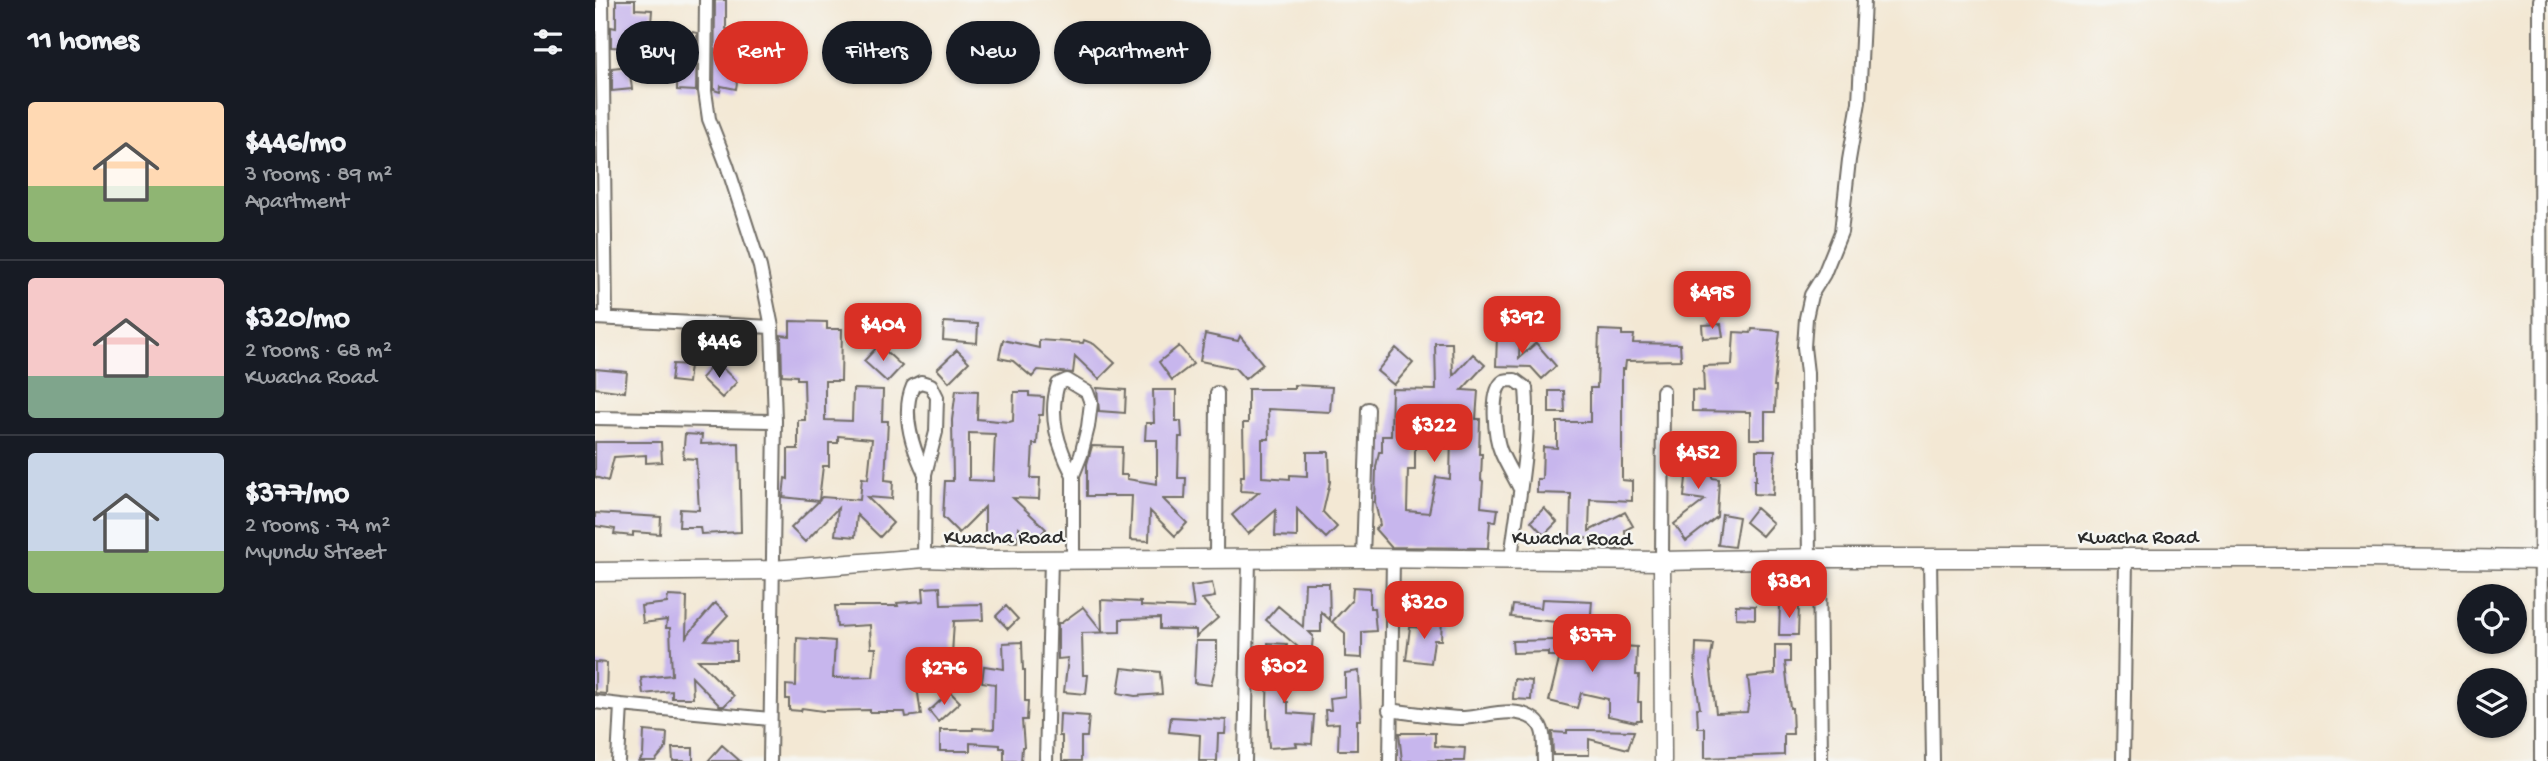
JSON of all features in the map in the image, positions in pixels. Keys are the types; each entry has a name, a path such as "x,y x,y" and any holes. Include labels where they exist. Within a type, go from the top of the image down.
{"main road":[{"name":"Kwacha Road","path":"595,572 773,570 924,558 2544,560"}],"street":[{"path":"602,0 601,318 772,327"},
{"path":"706,0 705,91 709,120 727,165 759,267 772,327 775,421 770,761"},
{"path":"1821,761 1806,318 1811,295 1824,274 1841,232 1859,102 1864,0"},
{"path":"2540,0 2544,560 2541,761"},
{"path":"1073,475 1059,448 1054,422 1053,397 1058,384 1067,380 1087,392 1091,403 1089,427 1073,475 1073,559"},
{"path":"1511,559 1524,443 1526,387 1515,380 1506,380 1499,387 1494,405 1496,427 1499,449 1519,487"},
{"path":"924,558 925,474 936,432 937,397 931,385 921,382 913,386 908,397 912,442 925,474"},
{"path":"1663,391 1663,761"},
{"path":"1216,559 1217,393"},
{"path":"1363,558 1368,410"},
{"path":"595,418 775,421"},
{"path":"1390,761 1393,558"},
{"path":"2123,761 2126,558"},
{"path":"1046,761 1051,559"},
{"path":"1245,761 1249,559"},
{"path":"1930,559 1933,761"},
{"path":"595,702 770,719"},
{"path":"618,761 621,705"},
{"path":"1389,710 1464,718 1491,713 1522,714 1535,720 1543,729 1544,761"}],"building":[{"path":"616,0 635,0 635,9 652,10 651,21 616,21"},
{"path":"715,0 726,0 726,21 715,21"},
{"path":"611,27 616,28 616,47 611,47"},
{"path":"612,68 616,68 616,84 631,84 632,89 612,91"},
{"path":"677,84 696,84 696,91 677,90"},
{"path":"714,84 737,84 736,89 721,86 720,92 714,90"},
{"path":"790,321 827,322 827,329 842,329 841,381 825,381 825,420 852,421 853,389 883,390 882,421 888,421 885,480 893,481 892,499 867,497 893,523 880,537 857,515 855,537 835,535 838,508 805,542 791,528 819,501 783,497 785,478 788,479 788,449 798,449 798,420 805,420 804,379 782,375 781,335 790,336","holes":["838,436 872,439 868,479 862,478 860,500 822,497 819,500 823,466 829,466 829,443 838,443"]},
{"path":"944,322 978,324 977,343 943,340"},
{"path":"1721,324 1723,337 1703,338 1702,325"},
{"path":"1752,329 1780,331 1774,386 1775,412 1765,412 1765,439 1750,439 1750,412 1692,411 1692,390 1704,391 1703,366 1732,365 1734,332 1751,333"},
{"path":"1599,330 1622,331 1622,335 1634,335 1633,343 1680,344 1681,360 1626,361 1625,369 1622,369 1622,480 1632,481 1632,501 1590,499 1589,531 1625,512 1633,526 1625,530 1626,549 1608,549 1608,539 1570,538 1571,494 1537,493 1537,479 1542,479 1543,447 1557,448 1557,422 1590,422 1590,388 1597,388"},
{"path":"1205,334 1238,341 1240,336 1263,364 1245,379 1235,368 1200,361"},
{"path":"1497,335 1520,336 1519,358 1536,343 1556,366 1542,379 1531,367 1496,366"},
{"path":"1003,340 1039,348 1039,340 1083,343 1084,340 1094,344 1115,363 1099,379 1075,356 1073,373 1038,370 1032,377 1013,361 999,358"},
{"path":"1435,343 1452,343 1453,376 1473,354 1485,365 1462,390 1478,391 1476,419 1480,419 1479,454 1482,454 1481,507 1498,509 1496,522 1490,521 1488,548 1391,547 1375,529 1380,525 1375,502 1376,467 1379,452 1382,452 1382,436 1391,436 1392,389 1436,390","holes":["1428,435 1451,435 1450,479 1436,477 1429,513 1407,511 1408,470 1415,470 1415,446 1428,445"]},
{"path":"879,345 902,366 887,382 864,361"},
{"path":"1179,346 1193,364 1172,380 1159,362"},
{"path":"1396,348 1413,363 1394,385 1377,371"},
{"path":"957,350 969,362 949,382 937,369"},
{"path":"716,362 737,382 722,398 701,378"},
{"path":"673,364 690,365 688,383 671,381"},
{"path":"595,369 627,372 625,392 595,388"},
{"path":"1294,385 1332,387 1330,412 1268,409 1269,439 1262,439 1262,477 1290,479 1290,475 1307,476 1307,452 1329,452 1330,482 1323,512 1337,527 1326,538 1297,509 1297,537 1275,536 1276,510 1248,534 1232,515 1259,492 1240,491 1241,476 1244,476 1243,423 1248,423 1248,389 1294,389"},
{"path":"1097,388 1126,390 1125,413 1099,411"},
{"path":"956,390 978,391 977,419 1009,422 1013,421 1014,392 1029,392 1029,396 1044,397 1043,415 1039,415 1037,444 1033,444 1031,478 1040,478 1039,499 1013,498 1046,529 1033,542 1019,528 1017,542 985,540 985,507 959,533 943,517 945,481 953,481 952,420","holes":["969,433 995,434 993,481 969,480"]},
{"path":"1153,390 1176,390 1176,421 1181,421 1182,437 1179,437 1178,478 1186,478 1185,499 1163,499 1187,523 1175,536 1150,511 1149,541 1130,540 1132,496 1087,496 1087,464 1092,446 1122,447 1121,475 1127,475 1127,479 1157,484 1157,440 1145,440 1146,423 1154,423"},
{"path":"1549,391 1564,391 1565,413 1549,413"},
{"path":"685,434 702,435 701,444 739,443 741,532 701,534 700,527 679,527 680,509 699,510 696,459 683,458"},
{"path":"595,442 661,442 662,462 646,463 646,455 614,457 608,481 595,477"},
{"path":"1756,450 1775,450 1773,495 1754,494"},
{"path":"1674,451 1712,451 1712,478 1719,479 1717,517 1686,541 1674,524 1705,500 1684,497 1687,469 1674,469"},
{"path":"1544,508 1557,522 1544,535 1531,521"},
{"path":"1756,508 1773,523 1762,536 1745,522"},
{"path":"595,513 661,517 660,534 614,534 615,529 595,526"},
{"path":"1722,514 1739,517 1734,547 1718,545"},
{"path":"1212,583 1215,597 1202,599 1218,618 1196,637 1196,630 1160,629 1160,618 1120,619 1120,632 1082,633 1083,675 1088,675 1086,694 1064,692 1068,658 1058,659 1058,623 1083,607 1102,631 1101,600 1141,602 1141,606 1194,608 1191,586"},
{"path":"1305,583 1329,583 1330,620 1321,612 1321,632 1309,632 1313,636 1311,658 1266,620 1278,606 1303,627"},
{"path":"940,587 941,605 982,604 983,620 954,621 952,655 961,657 957,680 915,672 921,715 906,717 905,712 870,710 789,710 786,685 796,686 797,638 835,641 833,678 873,677 876,648 871,648 870,625 837,627 835,606 898,606 897,603 924,601 923,588"},
{"path":"1353,587 1370,588 1370,608 1374,608 1376,631 1362,632 1362,658 1345,657 1345,633 1332,622 1352,600"},
{"path":"668,596 687,597 686,637 715,603 728,615 705,640 736,641 736,660 698,660 734,696 724,706 720,706 692,677 693,698 672,698 672,691 643,694 641,678 672,675 670,628 666,628 667,620 643,623 641,606 667,603"},
{"path":"1542,599 1592,601 1590,626 1511,617 1513,605 1541,608"},
{"path":"1780,604 1799,605 1798,635 1779,635"},
{"path":"1736,605 1755,606 1755,619 1736,618"},
{"path":"1006,606 1018,619 1008,629 996,616"},
{"path":"1427,617 1442,618 1441,640 1434,640 1431,663 1406,660 1410,627 1426,628"},
{"path":"1591,639 1591,644 1637,647 1636,675 1639,675 1638,702 1641,702 1641,720 1636,722 1608,716 1608,699 1581,693 1577,708 1549,701 1560,656 1548,656 1548,652 1513,653 1512,641"},
{"path":"1196,641 1217,641 1217,661 1211,685 1194,683"},
{"path":"1022,642 1025,701 1028,701 1027,720 1022,720 1024,747 1021,761 1004,761 1004,748 1000,748 1000,745 970,743 970,751 940,751 940,730 994,729 995,684 982,682 984,666 1004,669 1003,643"},
{"path":"1268,643 1287,644 1288,713 1314,715 1312,744 1296,743 1297,746 1269,748"},
{"path":"1696,643 1713,644 1710,663 1716,713 1747,712 1750,696 1748,677 1775,674 1775,645 1790,645 1790,662 1785,662 1793,734 1784,734 1784,755 1705,758 1705,728 1698,728 1697,708 1700,708 1695,676"},
{"path":"595,662 607,663 606,694 595,693"},
{"path":"1122,668 1160,672 1162,694 1135,696 1118,693"},
{"path":"1359,671 1361,716 1360,720 1357,720 1357,750 1338,750 1339,723 1326,724 1325,710 1331,710 1330,698 1345,696 1345,673"},
{"path":"1514,679 1532,681 1531,700 1513,699"},
{"path":"950,692 960,702 938,722 929,711"},
{"path":"1060,714 1089,716 1087,737 1081,737 1081,761 1062,761"},
{"path":"1171,717 1226,720 1225,734 1218,734 1217,761 1199,761 1200,735 1169,732"},
{"path":"1567,730 1634,731 1628,749 1589,739 1589,755 1553,755 1552,732 1567,733"},
{"path":"644,731 667,733 666,748 655,761 639,761 643,756"},
{"path":"1399,733 1435,733 1435,746 1465,748 1464,761 1402,761"},
{"path":"722,745 740,761 708,761"},
{"path":"672,748 693,748 693,761 673,761"}]}
